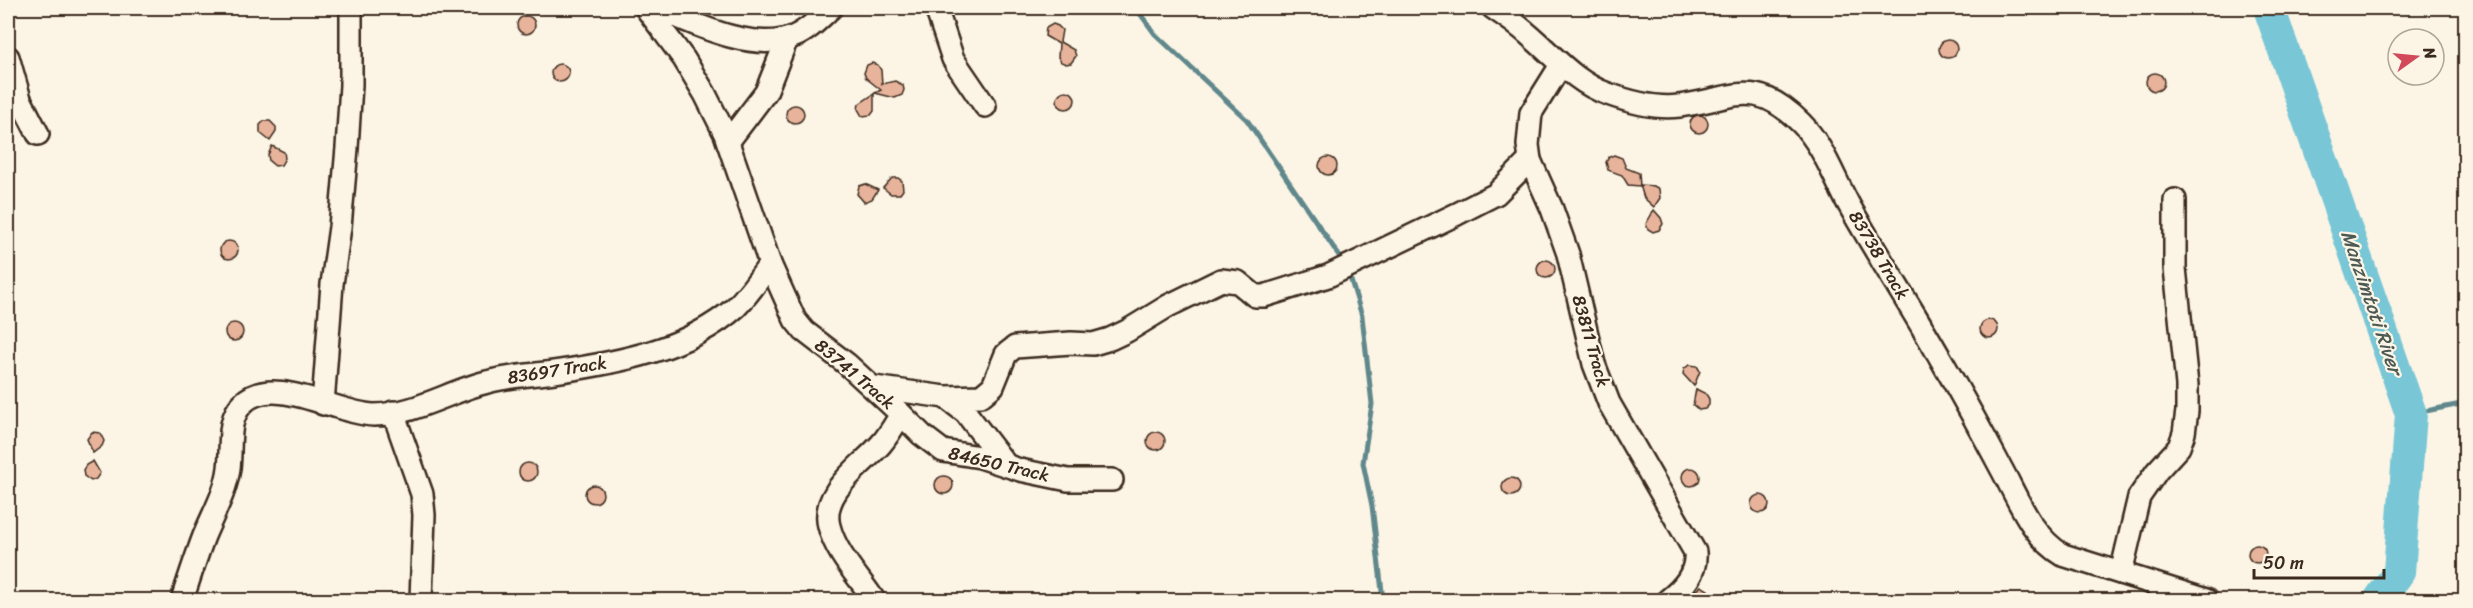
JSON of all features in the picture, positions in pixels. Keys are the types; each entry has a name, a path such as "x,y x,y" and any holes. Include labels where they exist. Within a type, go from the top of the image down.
{"street":[{"path":"323,404 332,284 347,148 351,85 351,8"},
{"path":"646,8 684,59 705,94 728,142 770,264"},
{"path":"657,8 736,38 772,42 787,39 806,29 831,8"},
{"path":"936,8 953,59 984,106"},
{"name":"83738 Track","path":"1493,8 1529,35 1591,88 1620,99 1652,105 1681,106 1749,93 1767,97 1787,110 1803,126 1825,158 1848,202 1942,361 2020,506 2037,532 2052,549 2064,555 2206,600"},
{"path":"728,142 766,92 787,39"},
{"path":"8,57 20,99 38,134"},
{"name":"83811 Track","path":"1561,64 1531,113 1528,145 1530,160 1552,209 1568,254 1594,364 1609,403 1695,552 1695,564 1688,581 1668,600"},
{"path":"874,387 968,398 988,392 993,386 1006,354 1015,347 1071,343 1093,344 1110,339 1128,331 1179,300 1221,280 1238,282 1255,296 1264,296 1328,276 1496,194 1530,160"},
{"path":"2121,573 2139,497 2157,471 2179,447 2184,433 2187,385 2175,268 2175,200"},
{"name":"83697 Track","path":"182,600 226,479 230,435 238,409 245,401 268,391 287,393 323,404 375,415 393,412 507,377 602,364 659,349 697,332 726,314 753,287 770,264"},
{"name":"83741 Track","path":"770,264 789,311 799,326 874,387 901,414 881,444 852,473 834,496 828,511 829,525 834,537 874,600"},
{"path":"945,397 966,413 1006,465"},
{"path":"393,412 422,495 424,515 421,600"},
{"name":"84650 Track","path":"901,414 939,449 980,457 1068,480 1112,480"}],"building":[{"path":"526,16 532,19 535,25 532,31 526,34 520,31 517,25 520,19"},
{"path":"1053,24 1062,30 1060,42 1074,50 1076,56 1071,63 1061,62 1058,57 1059,44 1045,36 1046,28"},
{"path":"1948,40 1954,43 1957,49 1954,55 1948,58 1942,55 1939,49 1942,43"},
{"path":"872,63 878,65 881,70 882,84 895,81 903,85 902,95 895,98 875,93 881,90 866,78 864,73 867,65"},
{"path":"560,64 566,67 569,73 566,79 560,82 554,79 551,73 554,67"},
{"path":"2155,73 2161,76 2164,82 2161,88 2155,91 2149,88 2146,82 2149,76"},
{"path":"1066,91 1072,94 1075,100 1072,106 1066,109 1060,106 1057,100 1060,94"},
{"path":"874,94 874,111 871,115 862,116 858,109 859,104"},
{"path":"795,105 801,108 804,114 801,120 795,123 789,120 786,114 789,108"},
{"path":"1699,115 1705,118 1708,124 1705,130 1699,133 1693,130 1690,124 1693,118"},
{"path":"264,121 270,121 276,127 276,132 270,141 260,133 260,125"},
{"path":"272,146 284,152 285,158 281,165 275,166 269,161 268,155"},
{"path":"1614,155 1622,158 1626,168 1639,173 1640,186 1628,185 1622,175 1608,170 1606,162"},
{"path":"1328,157 1334,160 1337,166 1334,172 1328,175 1322,172 1319,166 1322,160"},
{"path":"892,178 902,181 903,190 900,194 891,194 883,188"},
{"path":"865,184 878,190 872,199 864,202 857,194 859,186"},
{"path":"1640,185 1654,186 1659,189 1660,198 1654,207 1644,198"},
{"path":"1654,210 1663,224 1659,230 1653,232 1646,224"},
{"path":"229,241 235,244 238,250 235,256 229,259 223,256 220,250 223,244"},
{"path":"1546,260 1552,263 1555,269 1552,275 1546,278 1540,275 1537,269 1540,263"},
{"path":"1989,320 1995,323 1998,329 1995,335 1989,338 1983,335 1980,329 1983,323"},
{"path":"234,323 240,326 243,332 240,338 234,341 228,338 225,332 228,326"},
{"path":"1689,365 1697,366 1700,371 1694,386 1683,374 1684,369"},
{"path":"1696,389 1706,394 1709,399 1709,405 1705,409 1699,410 1693,405"},
{"path":"92,432 100,433 104,441 102,446 93,453 87,439"},
{"path":"1156,432 1162,435 1165,441 1162,447 1156,450 1150,447 1147,441 1150,435"},
{"path":"93,461 100,473 96,479 91,481 84,476 83,470"},
{"path":"528,463 534,466 537,472 534,478 528,481 522,478 519,472 522,466"},
{"path":"1691,468 1697,471 1700,477 1697,483 1691,486 1685,483 1682,477 1685,471"},
{"path":"944,476 950,479 953,485 950,491 944,494 938,491 935,485 938,479"},
{"path":"1511,478 1517,481 1520,487 1517,493 1511,496 1505,493 1502,487 1505,481"},
{"path":"594,485 600,488 603,494 600,500 594,503 588,500 585,494 588,488"},
{"path":"1760,495 1766,498 1769,504 1766,510 1760,513 1754,510 1751,504 1754,498"},
{"path":"2257,545 2263,548 2266,554 2263,560 2257,563 2251,560 2248,554 2251,548"},
{"path":"1701,586 1708,590 1714,600 1689,600"}],"waterway":[{"path":"1136,8 1155,34 1247,120 1344,263"},
{"name":"Manzimtoti River","path":"2269,8 2411,414 2399,572 2379,600"},
{"path":"1348,271 1362,316 1372,404 1363,463 1372,506 1383,600"},
{"path":"2411,414 2466,403"}]}
